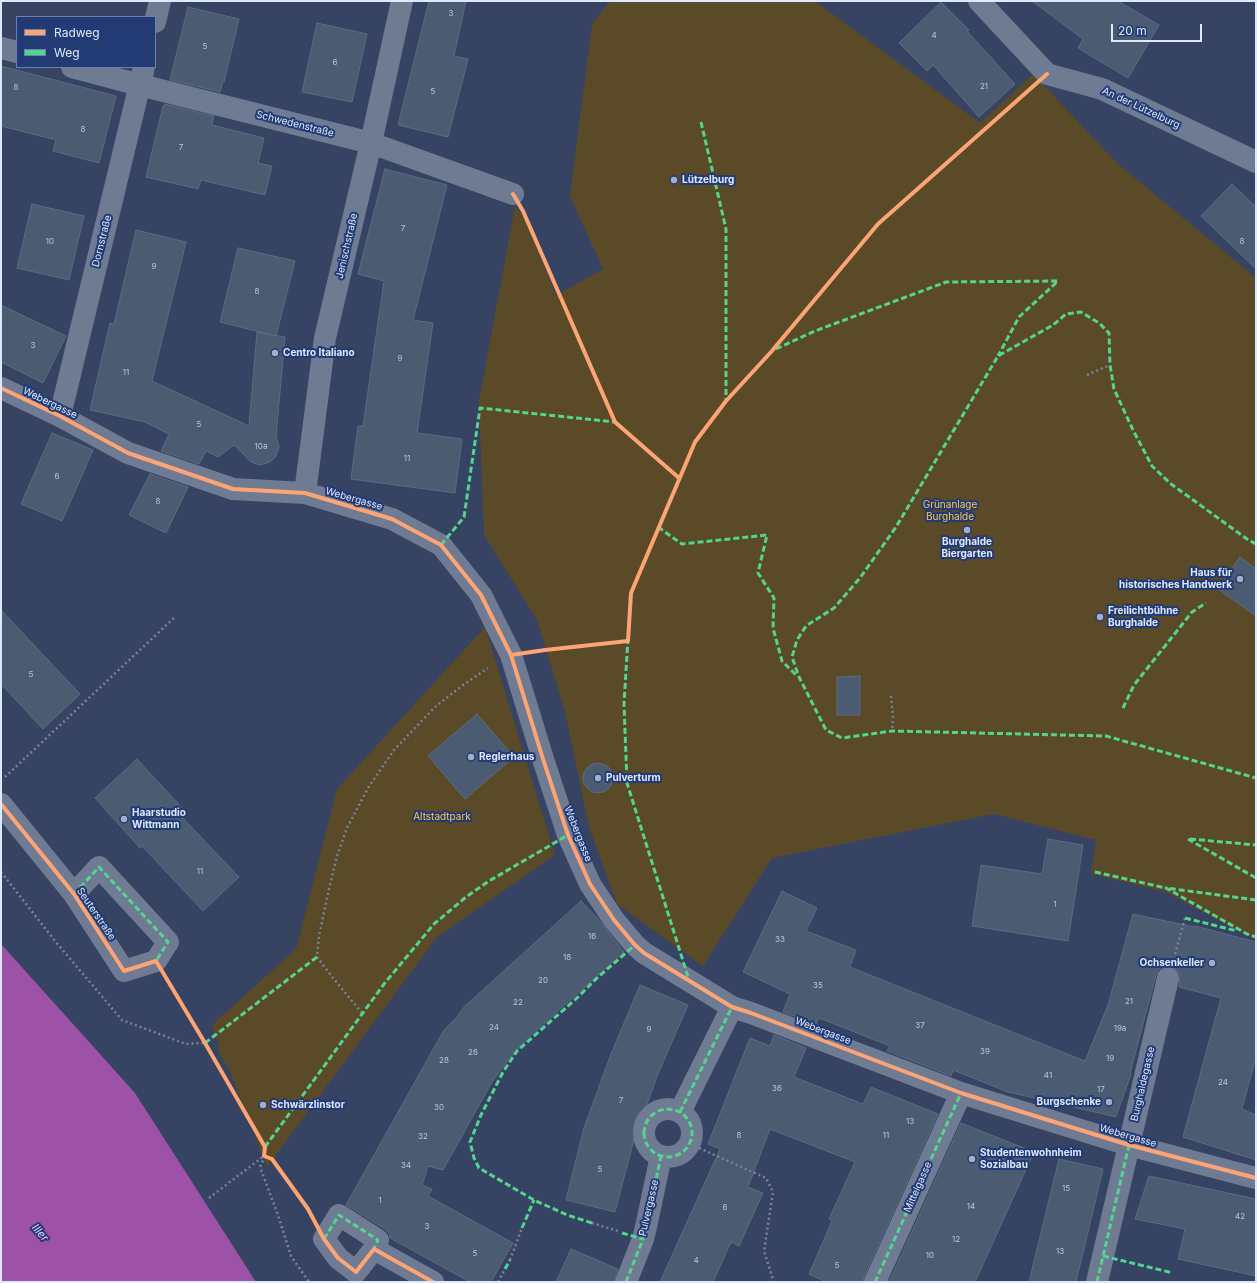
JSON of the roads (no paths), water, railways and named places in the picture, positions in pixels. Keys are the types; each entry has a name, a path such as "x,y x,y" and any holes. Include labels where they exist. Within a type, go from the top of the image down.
{"street":[{"path":"156,18 160,1"},
{"name":"Jenischstraße","path":"305,493 325,338 371,143 402,1"},
{"name":"An der Lützelburg","path":"979,1 1048,74 1102,89 1256,162"},
{"path":"1,48 16,52"},
{"name":"Schwedenstraße","path":"80,68 142,76 371,143 513,194"},
{"name":"Dornstraße","path":"60,416 142,76"},
{"name":"Webergasse","path":"1,388 60,416 128,453 233,489 305,493 392,519 441,544 481,596 511,655 542,759 568,835 590,884 614,920 635,945 644,953 732,1007 961,1093 1129,1145 1256,1178"},
{"name":"Seuterstraße","path":"1,804 74,894 124,971 156,961 168,942 98,867 74,894"},
{"name":"Burghaldegasse","path":"1097,1282 1168,978"},
{"path":"680,1112 732,1007"},
{"name":"Mittelgasse","path":"875,1282 961,1093"},
{"path":"664,1109 672,1109 680,1112 686,1116 690,1122 692,1129 690,1144 681,1154 667,1157 661,1156 648,1146 644,1131 646,1123 650,1117 664,1109"},
{"name":"Pulvergasse","path":"626,1282 646,1227 661,1156"},
{"path":"374,1249 433,1282"}],"water":[{"name":"Iller","path":"1,944 135,1093 256,1282 1,1282"}],"place":[{"name":"Lützelburg","path":"674,180"},
{"name":"Centro Italiano","path":"275,353"},
{"name":"Burghalde Biergarten","path":"967,530"},
{"name":"Haus für historisches Handwerk","path":"1240,579"},
{"name":"Freilichtbühne Burghalde","path":"1100,617"},
{"name":"Reglerhaus","path":"471,757"},
{"name":"Pulverturm","path":"598,778"},
{"name":"Haarstudio Wittmann","path":"124,819"},
{"name":"Ochsenkeller","path":"1212,963"},
{"name":"Burgschenke","path":"1109,1102"},
{"name":"Schwärzlinstor","path":"263,1105"},
{"name":"Studentenwohnheim Sozialbau","path":"972,1159"}],"park label":[{"name":"Grünanlage Burghalde","path":"950,510"},
{"name":"Altstadtpark","path":"442,817"}]}
